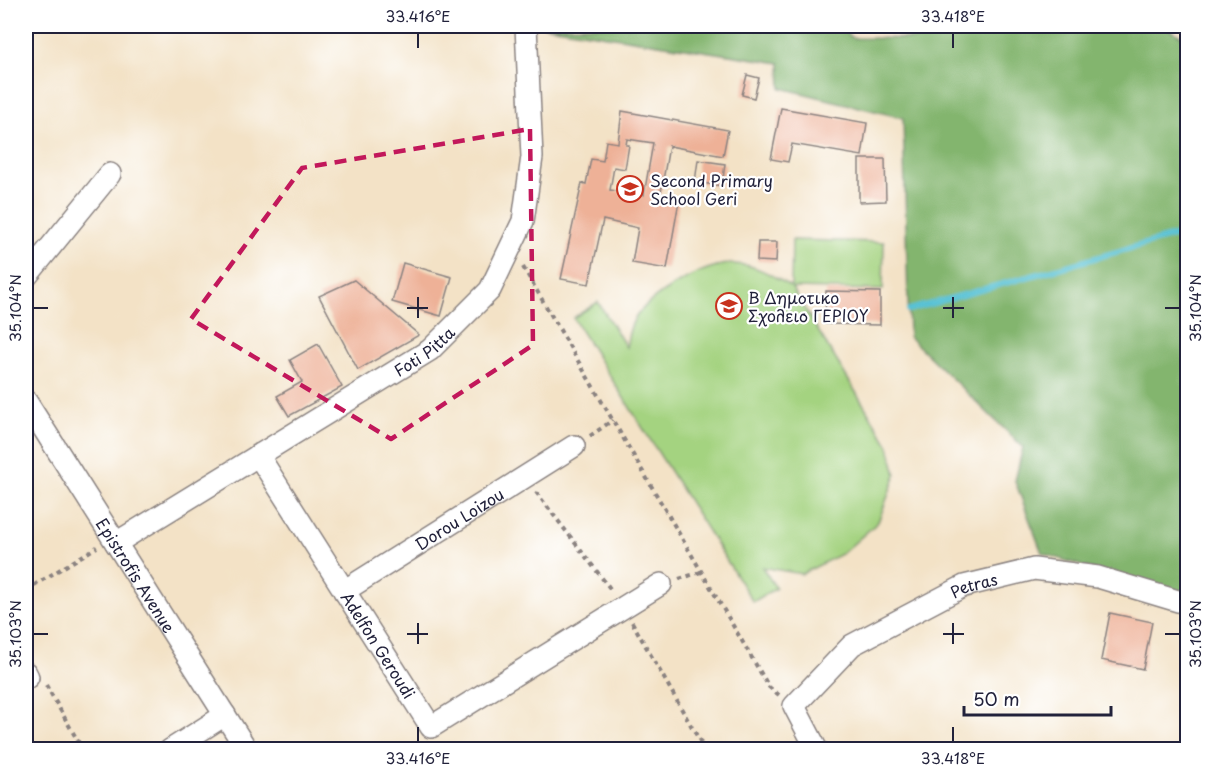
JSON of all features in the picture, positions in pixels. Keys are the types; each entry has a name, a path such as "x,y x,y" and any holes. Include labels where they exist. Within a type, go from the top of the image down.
{"street":[{"name":"Foti Pitta","path":"114,540 430,350 490,290 523,221 532,157 526,26"},
{"path":"26,277 110,174"},
{"name":"Epistrofis Avenue","path":"26,401 247,750"},
{"name":"Dorou Loizou","path":"344,591 574,446"},
{"name":"Adelfon Geroudi","path":"258,455 431,727 661,584"},
{"name":"Petras","path":"794,706 852,645 964,586 1034,569 1098,577 1188,604"},
{"path":"794,706 817,750"},
{"path":"170,750 225,715"}],"path":[{"path":"505,258 525,268 769,687 794,706"},
{"path":"574,446 613,420"},
{"path":"525,477 624,608 705,750"},
{"path":"26,590 114,540"},
{"path":"27,675 45,683 83,750"}],"highlighted area":[{"path":"530,129 533,345 391,439 191,319 302,168"}],"green space":[{"path":"543,26 842,26 852,38 944,39 951,26 1163,26 1187,39 1187,600 1042,553 1015,481 1023,447 909,337 903,118 781,88 780,63"},
{"path":"792,240 884,242 883,290 792,288 889,446 896,475 878,522 843,553 802,574 762,567 776,588 753,602 573,318 598,302 626,347 634,320 651,301 692,275 707,269 720,265 741,264 770,274 791,287"}],"building":[{"path":"747,75 759,78 754,98 742,95"},
{"path":"781,108 867,123 862,156 792,144 788,162 771,159"},
{"path":"622,111 728,130 723,156 669,146 660,198 679,201 667,269 632,263 638,228 603,220 589,284 561,279 582,183 586,184 591,159 603,161 606,141 618,143","holes":["627,139 653,143 644,195 610,190 614,167 625,169 629,145 626,145"]},
{"path":"859,159 885,159 886,201 859,202"},
{"path":"698,160 725,164 722,186 695,182"},
{"path":"758,242 777,242 776,262 757,261"},
{"path":"403,263 452,277 441,316 392,302"},
{"path":"354,280 419,335 358,370 319,296"},
{"path":"826,291 880,292 880,325 825,324"},
{"path":"318,344 342,387 289,416 277,396 302,382 290,360"},
{"path":"1110,613 1152,622 1143,669 1101,660"}],"waterway":[{"path":"909,310 1188,232"}],"place":[{"name":"Second Primary School Geri","path":"630,189"},
{"name":"Β Δημοτικο Σχολειο ΓΕΡΙΟΥ","path":"729,306"}]}
